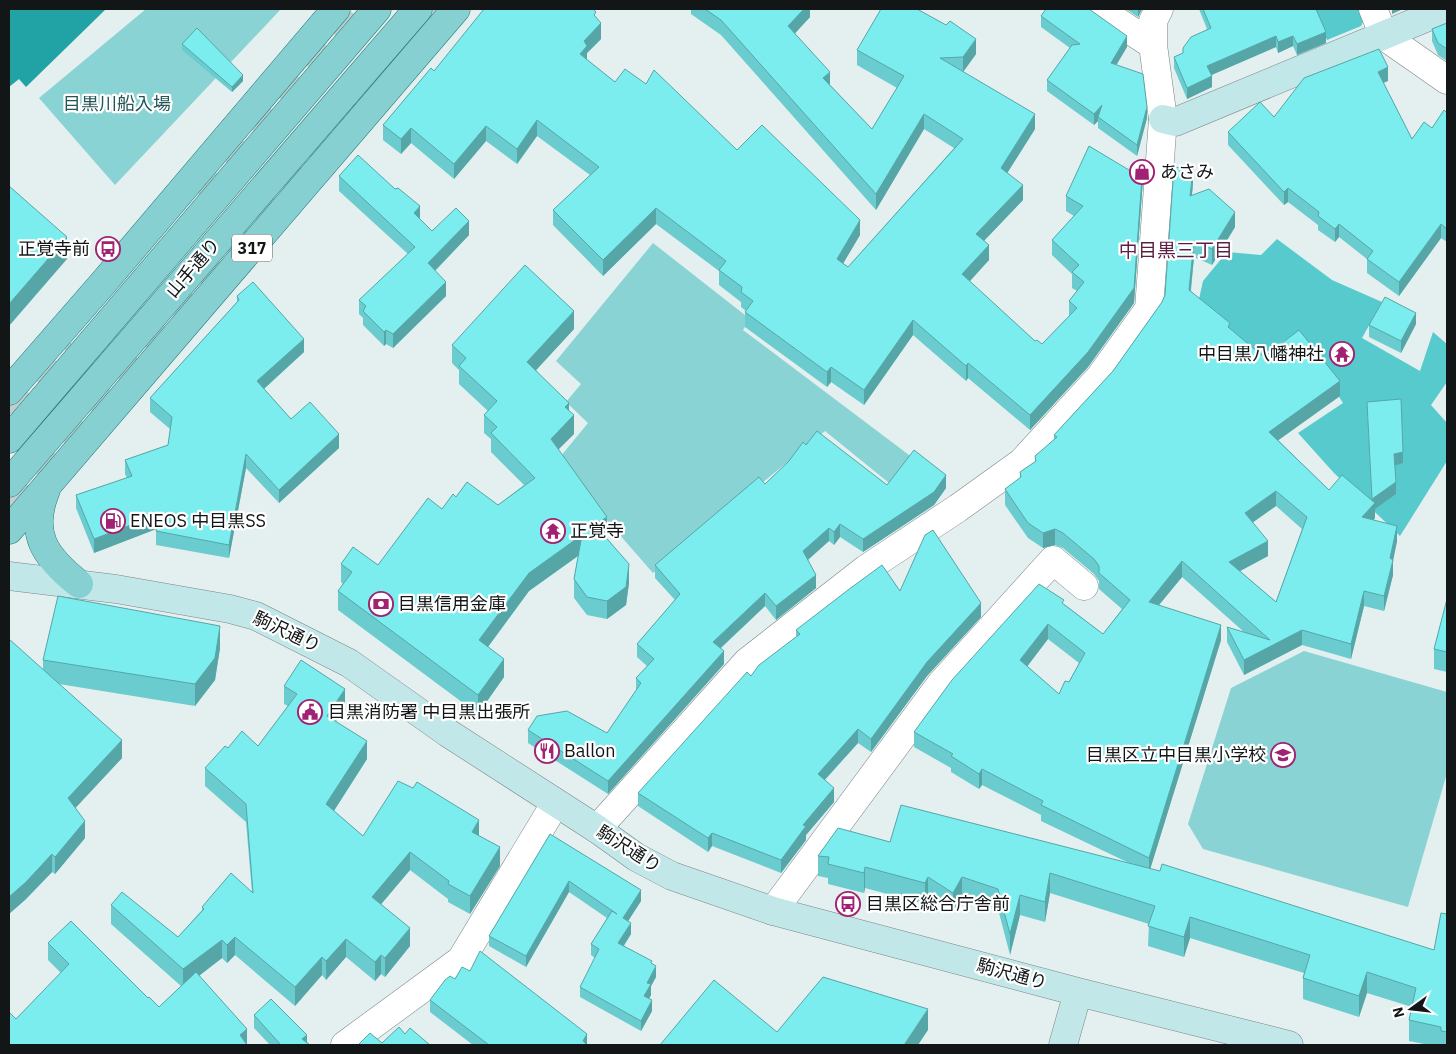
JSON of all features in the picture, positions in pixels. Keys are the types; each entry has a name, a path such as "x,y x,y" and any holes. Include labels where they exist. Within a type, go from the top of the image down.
{"main road":[{"path":"9,391 336,9"},
{"name":"山手通り","path":"9,439 377,9"},
{"name":"山手通り","path":"9,483 418,9"},
{"name":"317","path":"9,530 456,9"},
{"path":"1163,118 1176,122 1447,9"},
{"path":"47,486 39,506 37,522 40,537 48,554 62,570 79,584"},
{"name":"駒沢通り","path":"9,576 79,584 230,609 256,616 294,633 349,663 448,734 597,829 636,857 672,876 773,911 1078,992 1289,1045"},
{"path":"1063,1045 1078,992"}],"street":[{"path":"1098,9 1148,41"},
{"path":"597,829 747,662 866,569 958,508 1022,462 1100,377 1149,309 1163,118 1148,41 1153,21 1159,9"},
{"path":"1373,9 1384,36 1447,80"},
{"path":"773,911 940,685 1053,560 1084,586"},
{"path":"345,1045 461,960 555,804"}],"green space":[{"name":"目黒川船入場","path":"146,9 281,9 115,185 39,98"},
{"path":"653,243 750,319 743,330 917,461 894,487 825,431 653,573 556,462 588,423 566,402 581,384 556,361"},
{"path":"1304,651 1447,692 1447,773 1408,907 1203,849 1188,824 1231,688"}],"shaded area":[{"path":"9,9 106,9 26,87 19,79 9,87"},
{"path":"1314,9 1359,9 1364,20 1361,26 1327,40"},
{"path":"1277,239 1332,280 1382,302 1362,338 1420,371 1433,332 1447,344 1447,382 1431,405 1447,423 1447,461 1400,536 1334,473 1298,433 1343,403 1298,332 1256,359 1199,299 1203,281 1227,252 1261,255"}],"building":[{"path":"484,9 593,9 596,12 594,15 601,23 584,41 587,46 580,54 615,82 625,69 646,84 654,70 737,150 762,125 860,220 837,259 848,267 963,139 924,114 876,194 721,20 705,9 804,9 788,26 830,72 823,78 872,129 904,76 857,50 881,9 917,9 946,25 950,21 976,39 963,57 940,58 1035,114 1001,168 1023,185 976,234 989,245 962,274 1035,341 1037,340 1042,344 1077,308 1069,301 1084,282 1072,272 1079,265 1052,240 1083,206 1066,196 1089,146 1134,173 1141,163 1143,164 1134,288 1088,352 1030,415 968,363 966,366 913,320 864,390 831,367 827,372 745,312 753,301 741,292 742,287 719,270 726,261 656,208 603,260 553,210 599,167 537,120 517,149 486,126 454,164 411,128 401,139 383,125 431,68 434,71"},
{"path":"1046,9 1089,9 1127,36 1111,63 1143,74 1147,107 1137,145 1098,117 1102,105 1094,114 1047,80 1072,45 1080,44 1041,16"},
{"path":"1203,9 1316,9 1326,32 1297,44 1293,36 1278,42 1276,36 1207,66 1212,76 1187,88 1174,57 1183,53 1183,48 1191,37 1211,28"},
{"path":"1447,23 1447,49 1438,43 1432,29"},
{"path":"197,28 243,75 232,87 182,44"},
{"path":"1379,49 1388,67 1378,72 1412,139 1424,122 1432,128 1444,110 1447,113 1447,229 1441,224 1399,282 1367,259 1373,251 1339,224 1335,229 1318,216 1319,212 1288,188 1284,192 1228,132 1260,102 1274,117 1304,78"},
{"path":"358,155 395,189 398,188 420,206 414,213 432,231 456,208 469,221 428,263 446,282 393,334 386,330 384,332 363,311 366,306 359,300 415,247 339,176"},
{"path":"1174,167 1193,169 1190,196 1209,189 1235,212 1212,249 1194,241 1189,290 1230,323 1228,327 1264,357 1299,330 1340,381 1269,432 1329,490 1342,475 1375,503 1362,517 1397,526 1390,558 1393,560 1384,596 1364,591 1351,644 1302,630 1244,660 1227,627 1270,640 1182,561 1149,602 1221,625 1149,858 1041,805 1043,801 982,769 979,774 951,756 953,754 914,732 952,680 1039,584 1064,600 1062,603 1103,634 1130,600 1099,573 1099,566 1094,559 1063,533 1055,529 1043,533 1028,523 1005,489 1021,477 1020,472 1036,461 1035,456 1057,437 1054,435 1113,371 1165,295","holes":["1276,491 1307,517 1276,602 1229,562 1268,541 1245,513","1048,624 1085,653 1069,682 1065,681 1059,694 1020,660"]},
{"path":"9,186 67,237 9,304"},
{"path":"525,265 574,311 527,362 569,403 565,407 574,415 551,439 607,517 595,525 629,564 626,587 607,601 587,597 574,579 582,535 529,573 479,640 504,659 478,695 338,591 352,572 341,564 353,547 378,565 428,498 442,509 453,494 456,497 467,482 498,505 535,478 491,433 497,427 484,415 497,401 459,366 466,358 452,345"},
{"path":"253,282 304,339 257,381 291,419 310,402 339,434 279,490 246,454 229,545 156,531 159,514 94,539 76,495 132,476 125,460 168,445 172,417 150,398 239,300 237,296"},
{"path":"1385,297 1416,313 1401,341 1369,325"},
{"path":"1401,399 1403,452 1394,454 1396,482 1372,499 1367,402"},
{"path":"817,431 887,485 914,450 946,475 934,492 863,539 840,524 834,532 829,528 803,551 816,575 776,606 765,593 713,642 724,651 608,781 528,730 537,716 567,711 607,733 641,683 636,678 654,659 637,644 680,594 655,565 759,477 765,484 789,461 803,442 806,445"},
{"path":"933,530 981,603 927,662 871,739 858,729 818,774 834,788 803,825 806,826 781,860 712,833 708,838 638,793 747,672 751,676 759,665 800,634 796,630 882,565 900,591 925,535"},
{"path":"58,596 220,626 215,658 195,684 43,660"},
{"path":"1447,599 1447,652 1434,649"},
{"path":"9,639 122,740 68,798 85,821 55,857 52,854 9,897"},
{"path":"301,660 345,689 327,716 367,741 326,804 363,836 398,781 413,788 417,782 479,820 472,832 500,847 470,896 448,884 449,881 410,852 372,897 410,928 385,958 381,955 375,962 346,939 326,961 322,957 295,987 235,937 227,945 222,940 183,969 111,905 122,892 178,937 204,909 202,907 231,873 253,893 246,804 205,768 225,746 228,748 242,731 258,746 297,694 284,686"},
{"path":"901,805 1160,871 1162,864 1434,950 1441,913 1447,914 1447,1032 1441,1031 1441,1027 1409,1020 1416,988 1367,972 1359,996 1303,978 1310,955 1190,917 1184,937 1148,926 1155,906 1050,873 1045,902 1020,895 1010,934 998,889 962,877 953,893 928,877 925,883 865,867 864,873 828,864 829,857 818,856 838,828 890,842"},
{"path":"550,834 641,890 623,918 631,923 618,943 652,961 651,963 656,966 647,983 651,984 644,996 652,1000 641,1021 580,987 599,949 591,944 612,911 617,914 569,881 526,956 489,936"},
{"path":"71,921 159,1007 196,972 247,1029 240,1035 247,1045 9,1045 9,1012 16,1019 69,964 48,943"},
{"path":"480,951 587,1034 583,1041 587,1045 489,1045 430,1000 445,980 450,976 455,979 462,967 470,971"},
{"path":"823,977 928,1009 904,1045 660,1045 714,980 777,1032"},
{"path":"271,999 307,1035 302,1039 310,1045 281,1045 254,1015"},
{"path":"399,1027 405,1034 410,1028 430,1045 358,1045 370,1033 382,1043"}],"tunnel":[{"path":"197,193 356,9"},
{"path":"9,506 437,9"},
{"path":"9,413 70,342"}],"place":[{"name":"あさみ","path":"1142,172"},
{"name":"正覚寺前","path":"108,249"},
{"name":"中目黒八幡神社","path":"1342,354"},
{"name":"ENEOS 中目黒SS","path":"113,521"},
{"name":"正覚寺","path":"553,531"},
{"name":"目黒信用金庫","path":"381,604"},
{"name":"目黒消防署 中目黒出張所","path":"310,712"},
{"name":"Ballon","path":"547,751"},
{"name":"目黒区立中目黒小学校","path":"1283,755"},
{"name":"目黒区総合庁舎前","path":"848,904"}],"district":[{"name":"中目黒三丁目","path":"1176,250"}]}
